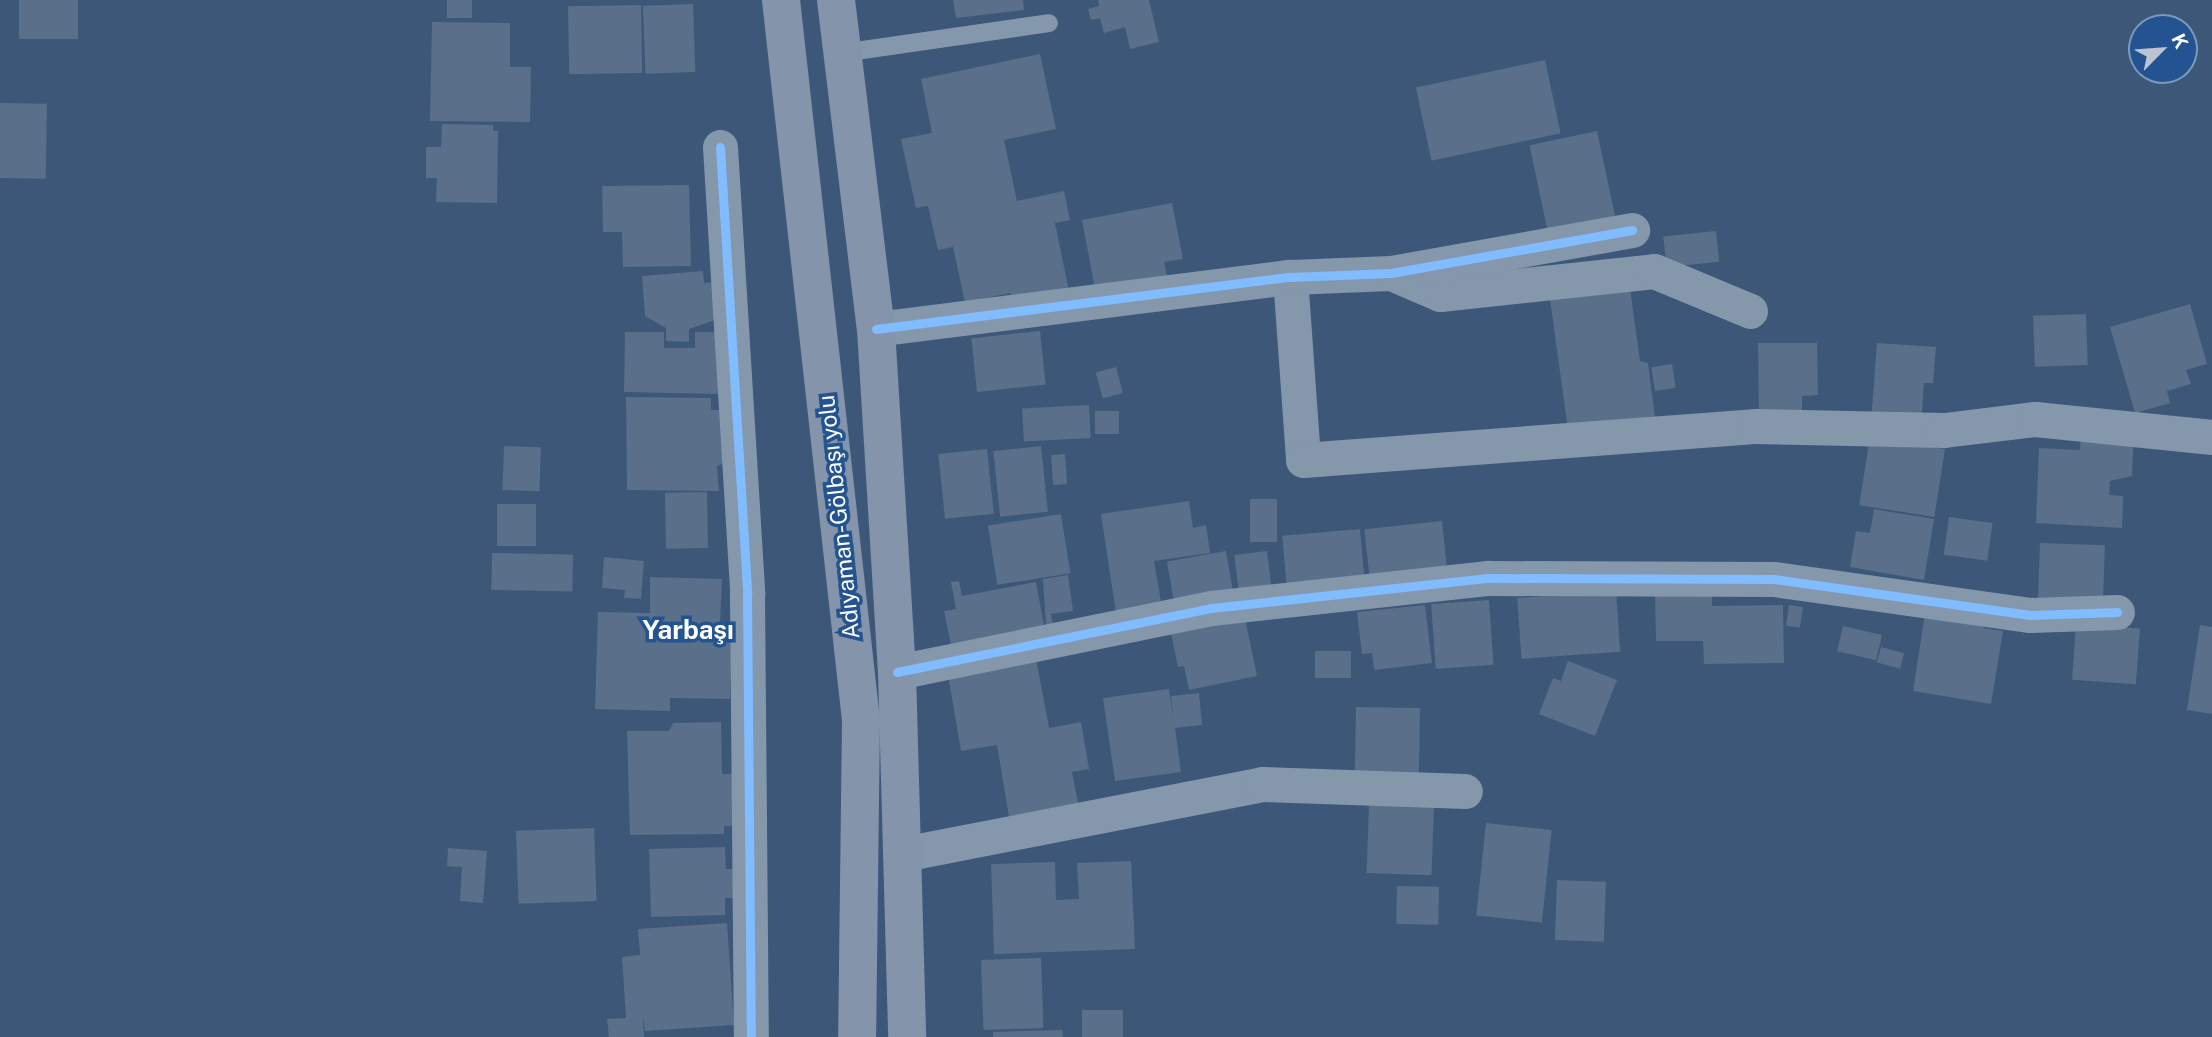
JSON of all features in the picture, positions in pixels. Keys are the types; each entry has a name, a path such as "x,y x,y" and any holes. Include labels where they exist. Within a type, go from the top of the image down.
{"highway":[{"name":"Adıyaman-Gölbaşı yolu","path":"781,0 861,720 858,1037"},
{"name":"Adıyaman-Gölbaşı yolu","path":"836,0 876,329 897,672 907,1037"}],"street":[{"path":"720,147 747,594 751,1037"},
{"path":"876,329 1290,278 1391,273 1632,230"},
{"path":"1391,273 1440,294 1654,271 1750,311"},
{"path":"1290,278 1303,460 1754,426 1944,430 2035,419 2212,437"},
{"path":"897,672 1211,608 1488,579 1774,579 2030,615 2117,612"},
{"path":"903,855 1262,784 1465,791"}],"lane":[{"path":"842,53 1049,23"}],"building":[{"path":"19,0 78,0 78,39 19,39"},
{"path":"447,0 472,0 472,18 447,18"},
{"path":"953,0 1023,0 1024,10 956,18"},
{"path":"1098,0 1149,0 1159,42 1130,49 1125,27 1104,33 1100,18 1091,20 1088,9 1099,6"},
{"path":"693,4 695,72 645,74 643,6"},
{"path":"641,5 642,73 569,74 568,6"},
{"path":"432,22 510,23 510,67 531,67 530,122 430,121"},
{"path":"1040,54 1056,129 1004,140 1017,201 1064,191 1070,220 1055,223 1069,291 1014,303 1011,293 965,302 953,247 938,250 928,206 916,208 901,139 932,133 921,79"},
{"path":"1545,60 1561,133 1431,161 1416,87"},
{"path":"0,103 47,104 46,179 0,178"},
{"path":"442,124 493,125 493,131 498,131 497,203 436,202 437,178 426,178 426,147 441,147"},
{"path":"1597,131 1616,219 1548,233 1530,145"},
{"path":"689,185 691,266 623,267 622,232 603,232 602,186"},
{"path":"1172,203 1183,259 1164,262 1168,280 1096,294 1082,220"},
{"path":"1716,231 1719,262 1667,267 1663,237"},
{"path":"703,271 704,283 715,282 718,319 689,329 689,342 666,341 666,328 645,316 642,276"},
{"path":"1629,281 1640,361 1648,363 1656,425 1569,437 1549,292"},
{"path":"2190,304 2207,364 2186,370 2191,384 2167,391 2170,403 2135,413 2110,327"},
{"path":"2086,314 2088,365 2035,367 2033,316"},
{"path":"1040,331 1046,385 977,392 971,338"},
{"path":"625,332 664,332 664,348 695,348 695,332 719,332 718,394 624,392"},
{"path":"1758,343 1817,343 1818,395 1802,396 1802,413 1759,413"},
{"path":"1877,343 1936,347 1933,383 1924,383 1921,426 1871,422"},
{"path":"1672,364 1676,388 1655,391 1651,367"},
{"path":"1116,367 1123,393 1103,399 1096,372"},
{"path":"626,397 711,398 711,410 726,410 725,463 717,466 719,491 627,490"},
{"path":"1089,405 1091,438 1024,441 1022,409"},
{"path":"1095,411 1119,411 1119,434 1095,434"},
{"path":"2081,430 2134,432 2132,476 2110,481 2109,495 2123,496 2122,528 2036,523 2039,448 2080,450"},
{"path":"1870,437 1945,449 1934,517 1859,505"},
{"path":"504,446 541,447 539,491 502,490"},
{"path":"1041,446 1048,512 1000,517 993,451"},
{"path":"987,449 994,514 945,519 938,454"},
{"path":"1065,454 1067,484 1053,485 1051,455"},
{"path":"707,492 708,548 666,549 665,493"},
{"path":"1250,499 1277,499 1277,542 1250,542"},
{"path":"1189,501 1193,528 1206,525 1210,553 1154,561 1163,613 1117,620 1101,514"},
{"path":"497,504 536,504 536,546 497,546"},
{"path":"1874,509 1934,519 1924,580 1850,567 1856,531 1870,533"},
{"path":"1061,514 1070,573 997,585 988,526"},
{"path":"1949,517 1993,523 1987,561 1944,555"},
{"path":"1442,521 1448,578 1370,586 1364,529"},
{"path":"1360,529 1365,587 1287,594 1282,536"},
{"path":"2040,543 2105,545 2103,608 2038,606"},
{"path":"1226,551 1235,601 1176,612 1167,561"},
{"path":"1267,551 1272,591 1239,595 1234,555"},
{"path":"492,553 573,554 572,591 491,590"},
{"path":"604,557 644,561 641,599 624,598 625,590 602,588"},
{"path":"1068,575 1073,611 1051,614 1053,625 1046,625 1043,579"},
{"path":"650,577 722,579 720,625 732,625 730,699 670,698 670,711 595,709 598,612 650,613"},
{"path":"959,581 962,596 1036,582 1045,631 952,650 944,611 956,609 951,582"},
{"path":"1616,591 1620,652 1521,659 1517,598"},
{"path":"1712,593 1712,606 1783,605 1784,663 1704,664 1703,641 1656,641 1655,594"},
{"path":"1489,600 1494,665 1436,669 1431,604"},
{"path":"1425,605 1432,663 1374,670 1372,653 1362,654 1357,612"},
{"path":"1789,605 1803,607 1800,628 1786,626"},
{"path":"1926,607 1986,609 1983,628 2003,631 1991,704 1913,691"},
{"path":"1245,618 1257,676 1189,690 1184,666 1178,667 1171,633"},
{"path":"2076,624 2140,628 2136,684 2072,680"},
{"path":"2200,625 2212,627 2212,714 2187,710"},
{"path":"1843,626 1882,635 1876,660 1837,651"},
{"path":"1881,647 1904,653 1900,669 1877,662"},
{"path":"1315,651 1351,651 1351,678 1315,678"},
{"path":"1035,653 1049,728 1081,722 1089,769 1072,772 1080,813 1009,817 997,745 961,751 947,669"},
{"path":"1568,661 1617,680 1595,736 1539,714 1553,678 1561,681"},
{"path":"1169,689 1173,717 1171,696 1199,693 1202,725 1175,728 1181,772 1115,781 1103,698"},
{"path":"1356,707 1420,708 1419,778 1355,777"},
{"path":"721,722 722,774 735,774 736,826 724,826 724,834 630,835 627,731 669,731 673,723"},
{"path":"1369,804 1434,806 1432,875 1367,873"},
{"path":"1486,823 1552,830 1542,922 1476,915"},
{"path":"594,828 597,901 519,904 516,831"},
{"path":"725,847 726,869 733,869 733,898 725,898 725,915 651,917 649,849"},
{"path":"448,848 487,851 483,903 460,901 462,867 447,866"},
{"path":"1131,861 1135,949 994,954 991,864 1055,862 1056,900 1079,899 1077,863"},
{"path":"1557,880 1606,882 1604,942 1555,940"},
{"path":"1397,886 1439,887 1438,925 1396,924"},
{"path":"727,923 734,1025 645,1031 643,1016 644,1037 609,1037 607,1019 626,1018 622,957 640,955 638,929"},
{"path":"1041,958 1043,1028 983,1030 981,960"},
{"path":"1082,1010 1123,1010 1123,1037 1082,1037"},
{"path":"1062,1030 1063,1037 993,1037 993,1032"}],"cycle path":[{"path":"720,147 747,594 751,1037"},
{"path":"876,329 1290,277 1391,273 1632,230"},
{"path":"897,672 1211,608 1488,578 1774,579 2030,615 2117,612"}],"district":[{"name":"Yarbaşı","path":"688,630"}]}
